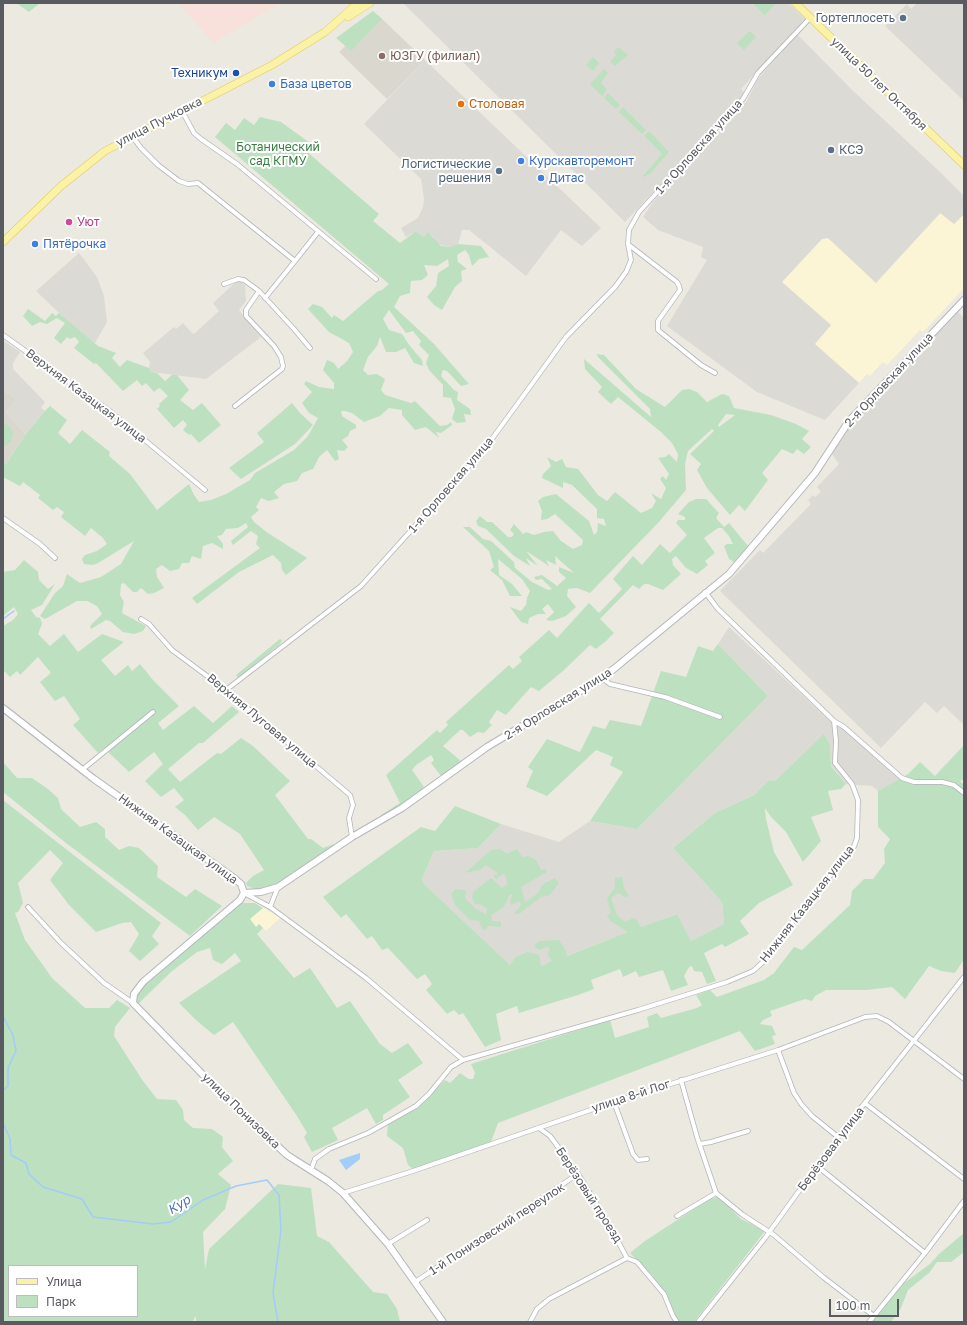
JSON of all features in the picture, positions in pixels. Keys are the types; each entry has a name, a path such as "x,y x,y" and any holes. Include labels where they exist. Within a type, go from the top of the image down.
{"main road":[{"name":"улица Пучковка","path":"332,26 358,3"},
{"name":"улица Пучковка","path":"3,242 72,176 105,151 272,65 370,3"},
{"name":"улица 50 лет Октября","path":"795,3 964,165"}],"street":[{"name":"1-я Орловская улица","path":"226,690 361,586 489,443 566,337 615,287 629,266 631,260 628,244 629,230 639,212 743,99 758,73 810,18"},
{"path":"182,110 194,133 238,164 376,279"},
{"path":"132,136 150,157 163,169 179,181 188,184 198,183 295,261"},
{"path":"265,298 318,232"},
{"path":"628,244 679,286 680,290 658,321 658,330 701,365 715,373"},
{"path":"224,284 241,279 259,291 310,348"},
{"path":"235,406 282,369 283,366 281,357 274,346 246,316 246,310 259,291"},
{"name":"2-я Орловская улица","path":"244,893 261,892 278,887 352,837 402,808 487,747 602,678 705,592 729,574 832,450 849,421 964,300"},
{"name":"Верхняя Казацкая улица","path":"3,335 111,412 204,490"},
{"path":"3,518 40,544 55,558"},
{"path":"705,592 718,609 834,721 844,727 902,778 914,782 942,782 954,785 964,793"},
{"name":"Верхняя Луговая улица","path":"141,619 149,624 172,650 226,690 350,795 353,805 349,818 352,837"},
{"path":"602,678 610,684 665,697 720,717"},
{"name":"Нижняя Казацкая улица","path":"3,708 82,770 234,878 241,884 244,893 259,899 366,978 463,1060"},
{"path":"82,770 153,712"},
{"name":"Нижняя Казацкая улица","path":"311,1170 315,1159 329,1149 368,1133 416,1106 429,1094 451,1067 463,1060 630,1012 727,982 753,971 764,961 805,905 853,849 857,838 858,800 852,784 835,763 836,741 834,721"},
{"path":"270,907 278,887"},
{"path":"133,1003 134,994 142,982 240,900 244,893"},
{"name":"улица Понизовка","path":"28,907 61,942 104,983 133,1003 208,1080 287,1155 328,1180 343,1193 388,1244 443,1322"},
{"name":"Берёзовая улица","path":"699,1320 769,1232 838,1137 866,1104 964,977"},
{"name":"улица 8-й Лог","path":"343,1193 410,1172 614,1102 778,1050 865,1017 877,1016 889,1022 914,1040"},
{"path":"914,1040 964,1079"},
{"path":"778,1050 794,1092 802,1106 838,1137"},
{"path":"681,1080 716,1193 743,1215 769,1232 833,1285 874,1316"},
{"path":"614,1102 633,1154 638,1160 647,1159"},
{"path":"866,1104 964,1179"},
{"name":"Берёзовый проезд","path":"539,1128 550,1136 578,1174 603,1214 627,1258 637,1262 664,1294 677,1322"},
{"path":"700,1144 748,1131"},
{"path":"817,1166 925,1253"},
{"name":"1-й Понизовский переулок","path":"415,1282 578,1174"},
{"path":"677,1216 716,1193"},
{"path":"869,1322 925,1253 964,1200"},
{"path":"388,1244 427,1220"},
{"path":"530,1322 537,1309 549,1299 627,1258"},
{"path":"699,1320 705,1322"}],"shaded area":[{"path":"179,3 280,3 213,43"},
{"path":"403,3 788,3 805,19 741,89 745,93 625,222"},
{"path":"917,3 964,3 964,101 885,26 907,4 911,9"},
{"name":"ЮЗГУ (филиал)","path":"378,15 425,60 387,99 339,52"},
{"path":"797,34 851,89 964,196 964,214 954,224 940,213 876,283 828,238 822,239 782,282 831,325 815,344 859,383 825,420 757,392 667,326 707,260 701,257 703,247 658,230 643,217 653,202 747,101 757,80"},
{"path":"425,60 601,228 582,246 561,230 526,276 469,230 462,230 458,244 450,247 437,244 433,236 424,237 416,231 406,237 401,228 418,218 423,207 424,199 421,179 364,124"},
{"path":"941,213 954,224 964,214 964,288 923,332 920,330 887,365 883,362 870,376 867,374 859,383 814,344 831,325 781,283 822,239 828,238 876,282"},
{"path":"79,253 97,277 104,296 107,322 95,343 77,330 36,291"},
{"path":"238,280 245,285 246,301 239,310 261,337 206,379 151,372 149,368 150,362 143,353 174,327 176,329 183,323 193,334 195,333 219,311 213,303"},
{"path":"958,312 964,318 964,725 944,706 937,713 925,702 881,748 720,591 760,550 763,553 811,504 808,500 813,495 815,497 821,492 817,487 839,464 832,454 851,424"},
{"path":"4,341 20,352 13,363 13,369 45,402 41,408 45,411 26,434 6,413 16,399 3,390"},
{"path":"3,390 16,399 6,413 26,434 6,464 3,462"},
{"path":"729,627 832,723 842,728 900,779 878,791 872,786 846,784 831,765 830,745 824,735 775,781 769,780 754,795 715,813 673,848 722,902 724,924 691,941 676,914 519,974 424,884 422,879 434,851 478,848 501,824 559,842 590,821 637,829 768,696 718,644"},
{"path":"255,903 279,917 279,919 266,931 259,924 256,927 244,914"}],"green space":[{"path":"16,3 40,3 29,12"},
{"path":"752,3 776,3 765,15"},
{"path":"373,11 382,19 351,51 336,38"},
{"path":"750,31 756,37 744,50 737,43"},
{"path":"618,47 628,55 615,66 610,62 616,55 614,52"},
{"path":"593,57 599,63 593,71 586,65"},
{"path":"604,69 608,73 601,83 606,88 606,91 602,96 590,84"},
{"path":"608,93 620,105 616,109 604,98"},
{"path":"623,107 646,130 642,134 619,112"},
{"name":"Ботанический сад КГМУ","path":"260,117 281,122 310,143 306,151 379,214 373,221 400,243 416,231 424,237 428,232 441,246 450,247 458,244 481,246 489,257 479,259 472,266 469,255 465,250 457,255 458,262 467,269 461,271 462,281 455,287 442,310 434,305 427,297 436,286 438,273 449,266 448,259 437,266 424,265 428,275 422,280 411,281 410,293 400,296 394,307 434,344 469,384 461,386 447,371 443,370 441,376 454,390 458,392 457,400 470,409 471,415 464,414 466,422 457,423 452,419 455,409 451,398 443,397 443,385 429,370 426,363 429,355 419,345 421,341 413,331 406,333 389,310 383,319 389,330 402,334 422,360 423,366 414,363 405,348 396,352 386,352 380,337 377,346 368,357 363,370 368,375 377,374 385,379 381,390 385,395 411,403 415,401 440,426 447,425 451,422 452,425 441,433 436,432 439,438 426,427 415,430 402,415 402,410 389,408 380,416 364,422 352,413 341,411 342,416 356,425 356,428 350,431 348,436 342,440 348,447 344,451 337,450 339,459 335,461 327,450 319,457 313,469 302,473 297,481 284,484 274,492 279,498 269,501 261,498 256,507 259,510 251,517 254,522 268,533 307,558 286,575 282,570 281,563 273,555 239,572 197,604 192,598 260,548 256,544 258,536 251,531 233,545 231,541 248,527 246,523 238,528 226,529 222,535 217,536 223,544 223,549 212,543 203,546 201,559 192,556 189,563 182,563 179,569 170,571 162,565 156,569 157,577 164,588 154,593 148,594 141,588 137,592 133,592 124,583 121,584 120,595 124,602 122,613 146,626 143,631 134,634 123,632 110,621 106,620 91,629 90,626 102,614 97,606 87,601 77,601 45,619 40,616 55,593 63,586 67,574 80,583 101,577 121,564 134,541 98,563 93,565 84,564 82,559 85,555 97,551 107,544 103,538 91,528 85,536 61,517 64,512 57,507 53,510 38,498 40,495 23,482 20,486 3,477 3,462 6,464 26,434 50,406 67,420 58,433 70,444 82,430 110,452 109,456 130,474 157,510 189,484 199,502 211,500 226,494 250,480 255,473 294,450 308,436 318,418 309,413 302,403 312,392 304,384 306,381 319,387 334,389 334,383 323,370 327,360 334,363 338,369 347,361 353,352 349,343 329,332 308,309 313,304 322,307 332,318 334,315 343,321 378,291 382,290 389,284 215,137 226,123 235,130 244,118 254,125"},
{"path":"649,131 669,152 650,174 642,177 662,154 644,136"},
{"path":"28,309 45,321 52,313 56,316 59,313 98,346 116,353 112,358 120,367 127,360 149,368 151,372 157,373 165,381 172,375 177,375 189,390 180,400 193,410 202,403 221,425 199,443 191,434 189,435 183,430 187,425 183,420 174,428 157,409 160,406 159,404 168,396 161,389 159,388 154,392 146,383 142,386 137,380 123,391 96,363 94,364 74,348 79,342 75,337 70,339 67,337 61,344 54,338 65,323 57,318 47,324 40,322 32,326 23,316"},
{"path":"597,354 604,355 636,389 665,407 682,390 689,389 697,392 707,402 722,394 729,396 734,408 771,415 796,424 809,431 802,439 811,447 804,454 797,449 793,454 782,449 762,473 768,480 745,511 739,505 730,515 707,488 697,470 701,464 690,454 714,431 712,429 688,451 685,464 686,490 658,523 590,593 577,588 568,589 567,596 576,607 566,616 552,621 546,620 554,612 548,604 542,609 546,614 538,614 529,618 528,624 521,622 510,607 521,611 526,605 530,591 522,579 498,559 499,575 512,584 522,596 510,596 502,580 490,570 494,567 489,551 463,527 470,527 483,539 491,541 514,562 515,568 532,582 548,590 552,589 542,579 536,580 534,577 542,575 557,586 566,578 559,572 559,567 574,573 555,556 556,565 546,560 549,566 526,551 538,566 526,558 530,566 514,556 486,529 478,526 476,521 480,516 487,522 492,522 508,537 512,537 514,534 510,530 514,524 523,534 526,532 534,535 553,531 561,541 573,549 582,545 583,540 555,514 547,519 541,520 542,511 538,501 543,497 556,494 589,521 594,535 597,532 598,523 606,526 604,519 597,518 597,509 572,485 563,482 563,488 542,478 543,474 551,466 547,457 556,462 562,459 566,467 578,469 598,495 607,501 615,492 641,513 652,508 656,501 651,493 661,499 666,488 660,479 663,476 666,480 669,474 658,458 665,457 669,454 677,462 678,454 672,443 661,432 618,397 611,404 598,392 602,387 585,369 584,359 651,417 650,409 598,357","holes":["726,414 735,415 719,427 718,425"]},
{"path":"292,403 313,425 295,444 241,479 229,468 264,442 257,433"},
{"path":"3,422 11,428 13,433 11,442 3,447"},
{"path":"696,499 706,499 719,513 716,518 724,527 729,523 748,546 734,562 729,559 724,546 727,544 733,544 729,536 722,528 718,528 704,538 715,553 705,561 708,565 697,574 686,568 676,556 672,559 673,565 681,574 663,590 648,584 644,584 639,589 633,585 600,619 614,633 606,641 596,649 590,645 539,691 531,687 506,715 497,710 489,722 492,725 484,733 478,732 470,737 463,730 460,730 443,746 461,761 441,776 431,763 434,760 431,755 416,765 412,770 424,787 400,807 380,818 381,815 400,803 386,775 437,730 440,733 448,725 446,722 509,665 513,669 522,661 519,657 549,630 557,638 589,603 599,613 622,589 613,579 633,556 642,565 660,544 670,553 687,535 676,523 678,520 685,520 685,517 678,514 689,502"},
{"path":"24,560 38,572 39,580 48,589 55,584 42,605 31,610 36,617 40,618 42,624 38,634 50,646 64,634 78,652 102,634 124,642 101,660 115,676 128,665 132,671 140,664 153,680 179,706 158,723 163,730 194,706 213,723 232,706 239,712 203,743 199,743 168,769 180,782 217,753 221,754 241,738 253,746 290,781 275,795 308,839 311,839 323,848 334,844 332,847 275,885 258,890 247,886 246,883 253,876 264,870 240,834 214,817 198,830 185,815 175,807 184,800 174,788 161,797 145,781 163,764 154,752 129,772 104,748 98,753 73,725 80,719 64,696 55,701 40,682 51,673 38,657 20,675 17,671 10,677 3,670 3,626 13,620 18,614 14,607 3,616 3,572 15,570"},
{"path":"280,639 282,640 280,644 238,678 236,675"},
{"path":"718,644 768,696 637,829 590,821 623,772 610,765 613,757 596,750 547,796 526,787 533,771 528,767 547,739 580,752 593,726 605,729 610,720 641,726 661,671 686,677 698,646 713,651"},
{"path":"824,734 830,745 831,766 846,784 841,789 828,791 833,810 811,817 821,841 803,862 786,832 771,817 765,808 766,819 774,852 793,885 759,903 740,921 749,934 725,947 722,944 704,953 716,981 707,984 702,972 694,971 692,966 689,967 684,976 688,985 671,991 663,970 639,977 636,971 623,977 620,969 591,980 594,989 578,995 519,1013 517,1006 496,1014 501,1040 485,1047 463,1013 459,1015 454,1010 447,1014 426,990 432,984 425,974 417,979 388,948 382,950 372,936 367,939 346,914 341,918 323,897 421,827 435,831 455,806 501,824 478,848 434,851 422,879 424,884 510,965 516,957 527,952 539,955 541,966 552,961 547,954 550,950 548,946 540,950 534,946 539,941 559,940 565,949 567,956 628,932 610,921 607,916 611,913 607,898 615,888 615,878 622,877 624,888 629,896 625,897 618,893 611,898 617,915 625,922 633,918 636,919 641,927 677,914 691,941 724,924 722,902 673,848 715,813 754,795 769,780 775,781"},
{"path":"964,745 964,779 960,781 964,785 964,959 955,973 941,971 929,966 905,999 892,987 866,990 826,990 815,996 812,1001 805,999 770,1011 772,1016 763,1020 760,1024 772,1026 776,1035 772,1036 775,1044 755,1051 740,1031 498,1123 491,1142 413,1169 408,1165 403,1148 387,1136 388,1124 418,1108 445,1080 450,1083 460,1073 469,1079 473,1079 475,1073 471,1064 610,1020 615,1038 649,1027 647,1017 657,1013 661,1018 697,1008 702,1005 696,995 710,990 717,997 764,980 774,973 794,947 802,950 850,905 852,891 864,879 873,879 885,863 884,849 890,839 878,827 878,791 908,774 920,762 935,776"},
{"path":"3,762 17,778 32,778 48,789 58,798 61,809 80,827 96,822 105,829 105,837 119,850 129,846 139,848 158,866 157,877 186,897 195,889 222,906 190,936 66,843 3,792"},
{"path":"3,800 161,923 152,936 159,944 140,961 129,951 139,934 131,922 122,923 96,932 69,905 50,880 63,863 50,850 18,883 23,903 18,912 15,913 25,940 52,978 85,1008 109,1008 117,1000 130,1008 115,1027 114,1036 143,1081 157,1099 176,1100 183,1110 184,1120 193,1128 212,1129 223,1137 222,1147 233,1161 218,1174 231,1185 225,1209 203,1232 205,1269 209,1249 278,1184 311,1188 317,1236 329,1242 373,1292 387,1294 397,1309 400,1322 196,1322 196,1316 192,1322 3,1322"},
{"path":"500,849 507,854 517,849 522,857 529,856 536,860 541,870 545,869 547,872 521,887 525,902 537,894 543,884 555,878 559,883 550,895 541,897 519,914 514,914 521,905 519,901 511,905 510,900 513,895 510,894 503,908 491,915 492,921 501,922 501,927 488,926 486,930 482,929 479,921 470,920 455,905 451,894 455,889 466,890 465,898 476,909 486,914 487,909 482,905 475,904 472,897 473,892 491,878 502,888 507,885 506,876 503,874 496,879 494,876 498,873 486,865 480,870 465,873 491,850"},
{"path":"240,903 255,903 263,908 250,919 256,927 259,924 263,928 257,934 294,978 310,968 337,1008 350,1001 380,1044 392,1053 408,1043 423,1063 398,1080 410,1097 383,1115 383,1120 376,1124 367,1108 332,1128 338,1140 312,1152 304,1137 307,1133 297,1116 233,1022 214,1035 179,1003 241,961 235,953 222,964 213,960 210,948 197,952 171,972 137,1005 135,1000 145,982"},
{"path":"719,1197 741,1219 765,1231 694,1322 679,1322 653,1276 630,1253 645,1241 711,1198"},
{"path":"964,1233 964,1252 951,1262 937,1262 929,1273 908,1290 901,1308 891,1322 871,1322 900,1286 930,1264 939,1254"}],"water":[{"path":"360,1153 360,1159 346,1170 339,1160"}],"waterway":[{"path":"3,619 14,611"},
{"name":"Кур","path":"3,1016 13,1035 16,1051 8,1068 8,1086 3,1090"},
{"name":"Кур","path":"3,1123 10,1139 11,1155 26,1163 29,1174 43,1187 82,1199 93,1217 153,1224 171,1222 203,1200 236,1186 267,1180 279,1195 281,1230 273,1293 278,1322"}],"place":[{"name":"Гортеплосеть","path":"903,18"},
{"name":"ЮЗГУ (филиал)","path":"382,56"},
{"name":"Техникум","path":"236,73"},
{"name":"База цветов","path":"272,84"},
{"name":"Столовая","path":"461,104"},
{"name":"КСЭ","path":"831,150"},
{"name":"Курскавторемонт","path":"521,161"},
{"name":"Логистические решения","path":"499,171"},
{"name":"Дитас","path":"541,178"},
{"name":"Уют","path":"69,222"},
{"name":"Пятёрочка","path":"35,244"}]}
